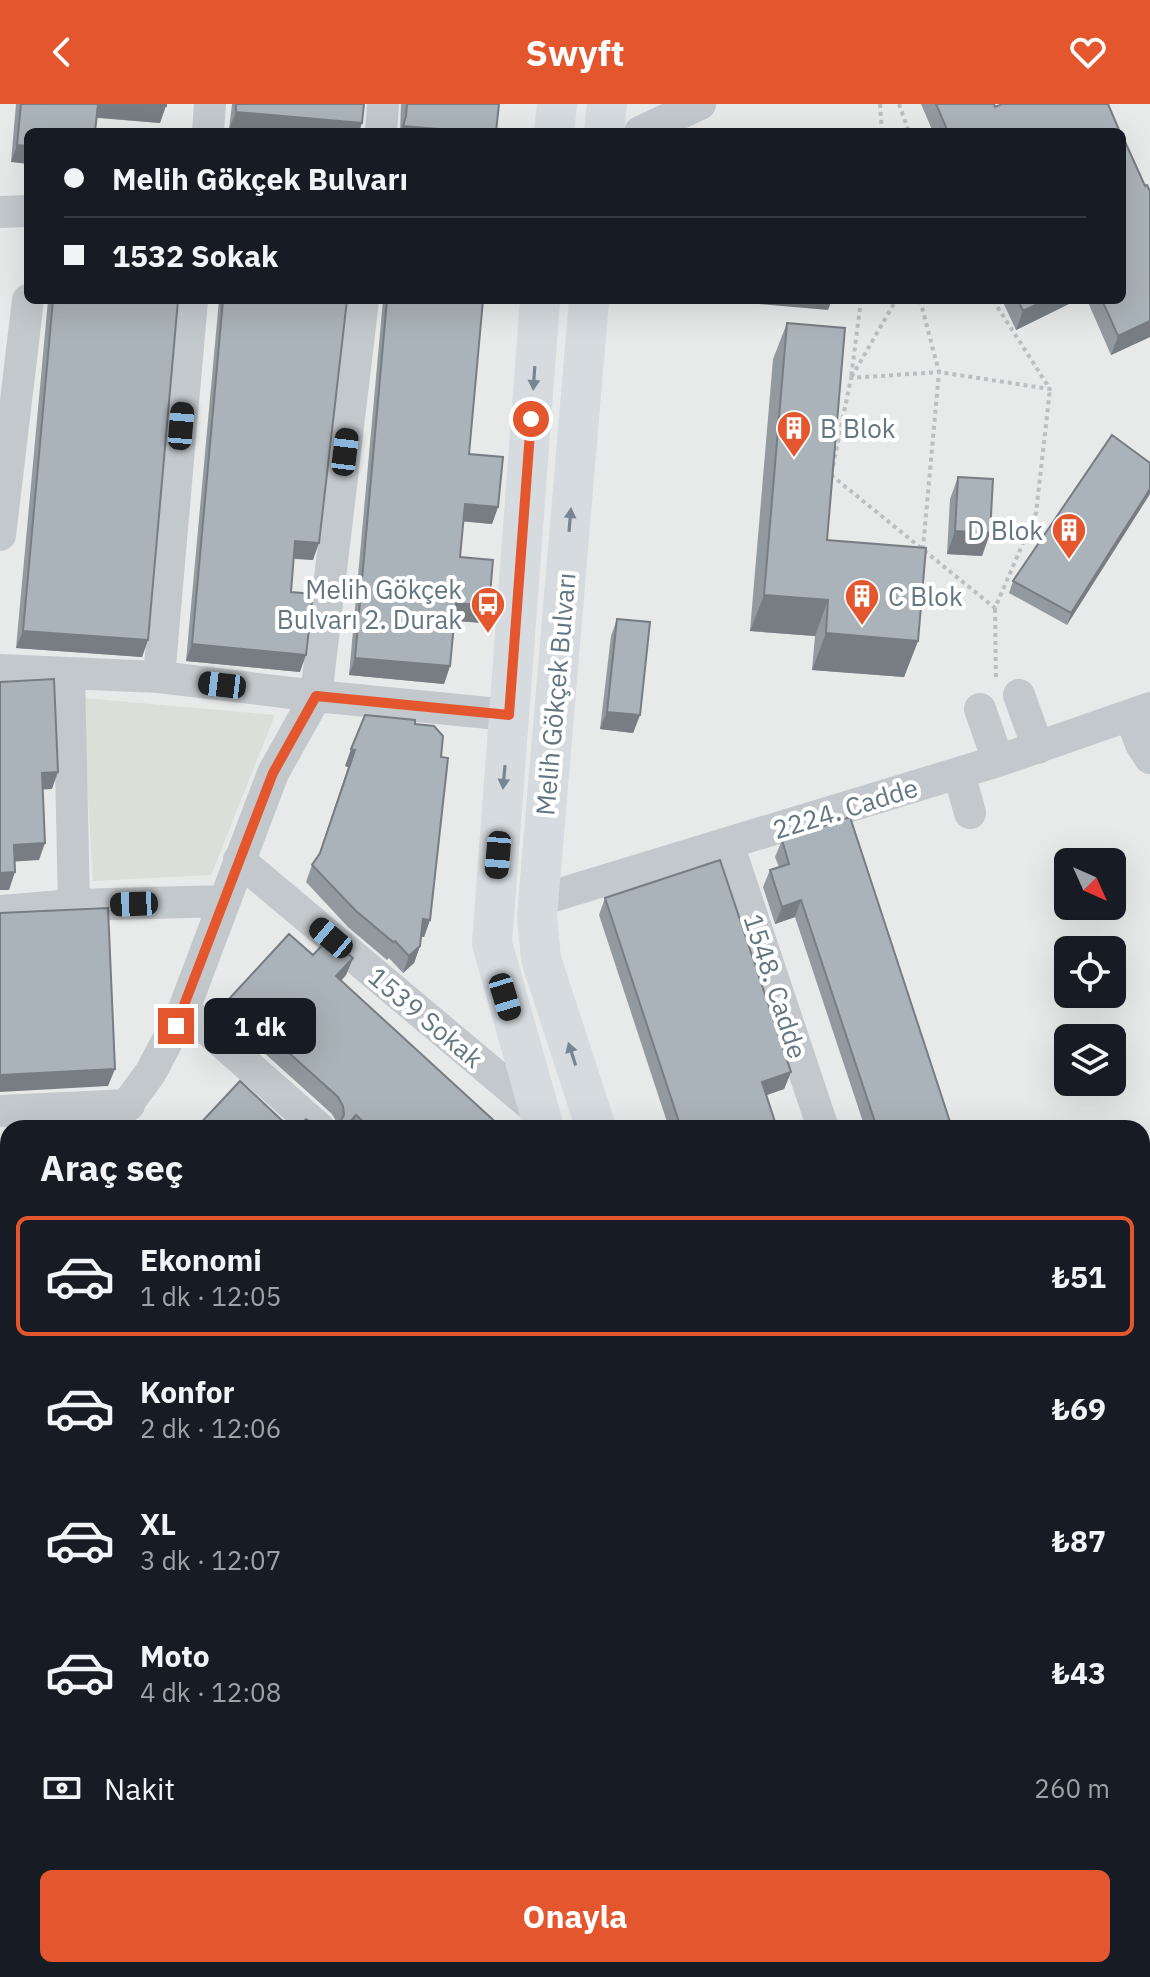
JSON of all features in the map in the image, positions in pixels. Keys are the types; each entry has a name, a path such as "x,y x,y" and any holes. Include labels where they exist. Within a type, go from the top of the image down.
{"main road":[{"path":"554,128 557,104"},
{"path":"604,128 607,104"},
{"name":"Melih Gökçek Bulvarı","path":"540,304 492,943 542,1120"},
{"name":"Melih Gökçek Bulvarı","path":"589,304 537,901 541,959 593,1120"}],"street":[{"path":"208,128 210,104"},
{"path":"381,128 383,104"},
{"path":"649,128 700,104"},
{"path":"0,212 24,211"},
{"path":"0,535 28,304"},
{"path":"159,677 192,304"},
{"path":"0,1111 120,1116 162,1052 184,1009 273,773 316,696 363,304"},
{"path":"0,670 159,677 509,715"},
{"path":"69,674 74,905"},
{"path":"1019,695 1038,748"},
{"path":"980,709 998,761"},
{"path":"1140,712 1141,744 1150,758"},
{"name":"2224. Cadde","path":"537,901 998,761 1140,712"},
{"path":"959,773 970,813"},
{"name":"1548. Cadde","path":"728,844 820,1120"},
{"name":"1539 Sokak","path":"239,860 542,1120"},
{"path":"0,911 74,905 224,901"},
{"path":"184,1009 310,1120"}],"path":[{"path":"880,104 882,128"},
{"path":"899,104 908,128"},
{"path":"860,304 851,378 831,476 995,608 1036,513 1050,389 996,304"},
{"path":"851,378 894,304"},
{"path":"921,304 939,372 923,548"},
{"path":"851,378 939,372 1050,389"}],"shaded area":[{"path":"0,104 1150,104 1150,1120 0,1120"},
{"path":"82,698 275,715 211,875 93,881"}],"building":[{"path":"21,104 98,104 95,128 24,128 24,146 17,145"},
{"path":"236,104 364,104 362,123 236,112"},
{"path":"407,104 499,104 496,128 403,126"},
{"path":"936,104 994,104 995,107 1002,104 1108,104 1118,128 946,128"},
{"path":"1126,144 1150,191 1150,321 1118,336 1104,304 1126,304"},
{"path":"53,304 178,304 148,640 23,631"},
{"path":"223,304 347,304 319,543 295,541 291,592 313,594 306,655 192,644"},
{"path":"387,304 483,304 469,454 503,457 498,507 465,504 460,557 493,560 489,606 456,603 450,666 355,658"},
{"path":"1020,304 1038,304 1023,311"},
{"path":"787,323 845,328 827,540 926,548 918,641 826,633 828,600 764,595"},
{"name":"D Blok","path":"1112,435 1150,463 1150,489 1071,613 1013,581"},
{"path":"958,477 993,479 990,533 955,531"},
{"path":"617,619 650,622 640,715 607,712"},
{"path":"54,679 58,772 42,773 45,843 14,845 15,872 0,873 0,682"},
{"path":"365,715 415,720 415,724 434,726 443,736 441,757 448,758 430,920 423,919 420,946 409,956 355,910 312,865 320,853 355,750 351,749"},
{"path":"850,817 949,1120 874,1120 801,900 782,907 770,870 789,864 782,840"},
{"path":"720,860 791,1072 762,1082 774,1120 678,1120 605,898"},
{"path":"108,908 115,1069 0,1075 0,913"},
{"path":"289,934 313,955 329,938 353,958 336,976 493,1120 361,1120 356,1115 351,1120 341,1120 343,1106 338,1097 229,999"},
{"path":"240,1081 281,1120 203,1120"}],"place":[{"name":"B Blok","path":"794,459"},
{"name":"D Blok","path":"1069,561"},
{"name":"C Blok","path":"862,627"},
{"name":"Melih Gökçek Bulvarı 2. Durak","path":"488,635"}],"route":[{"path":"176,1026 273,773 316,696 509,715 531,419"}]}
